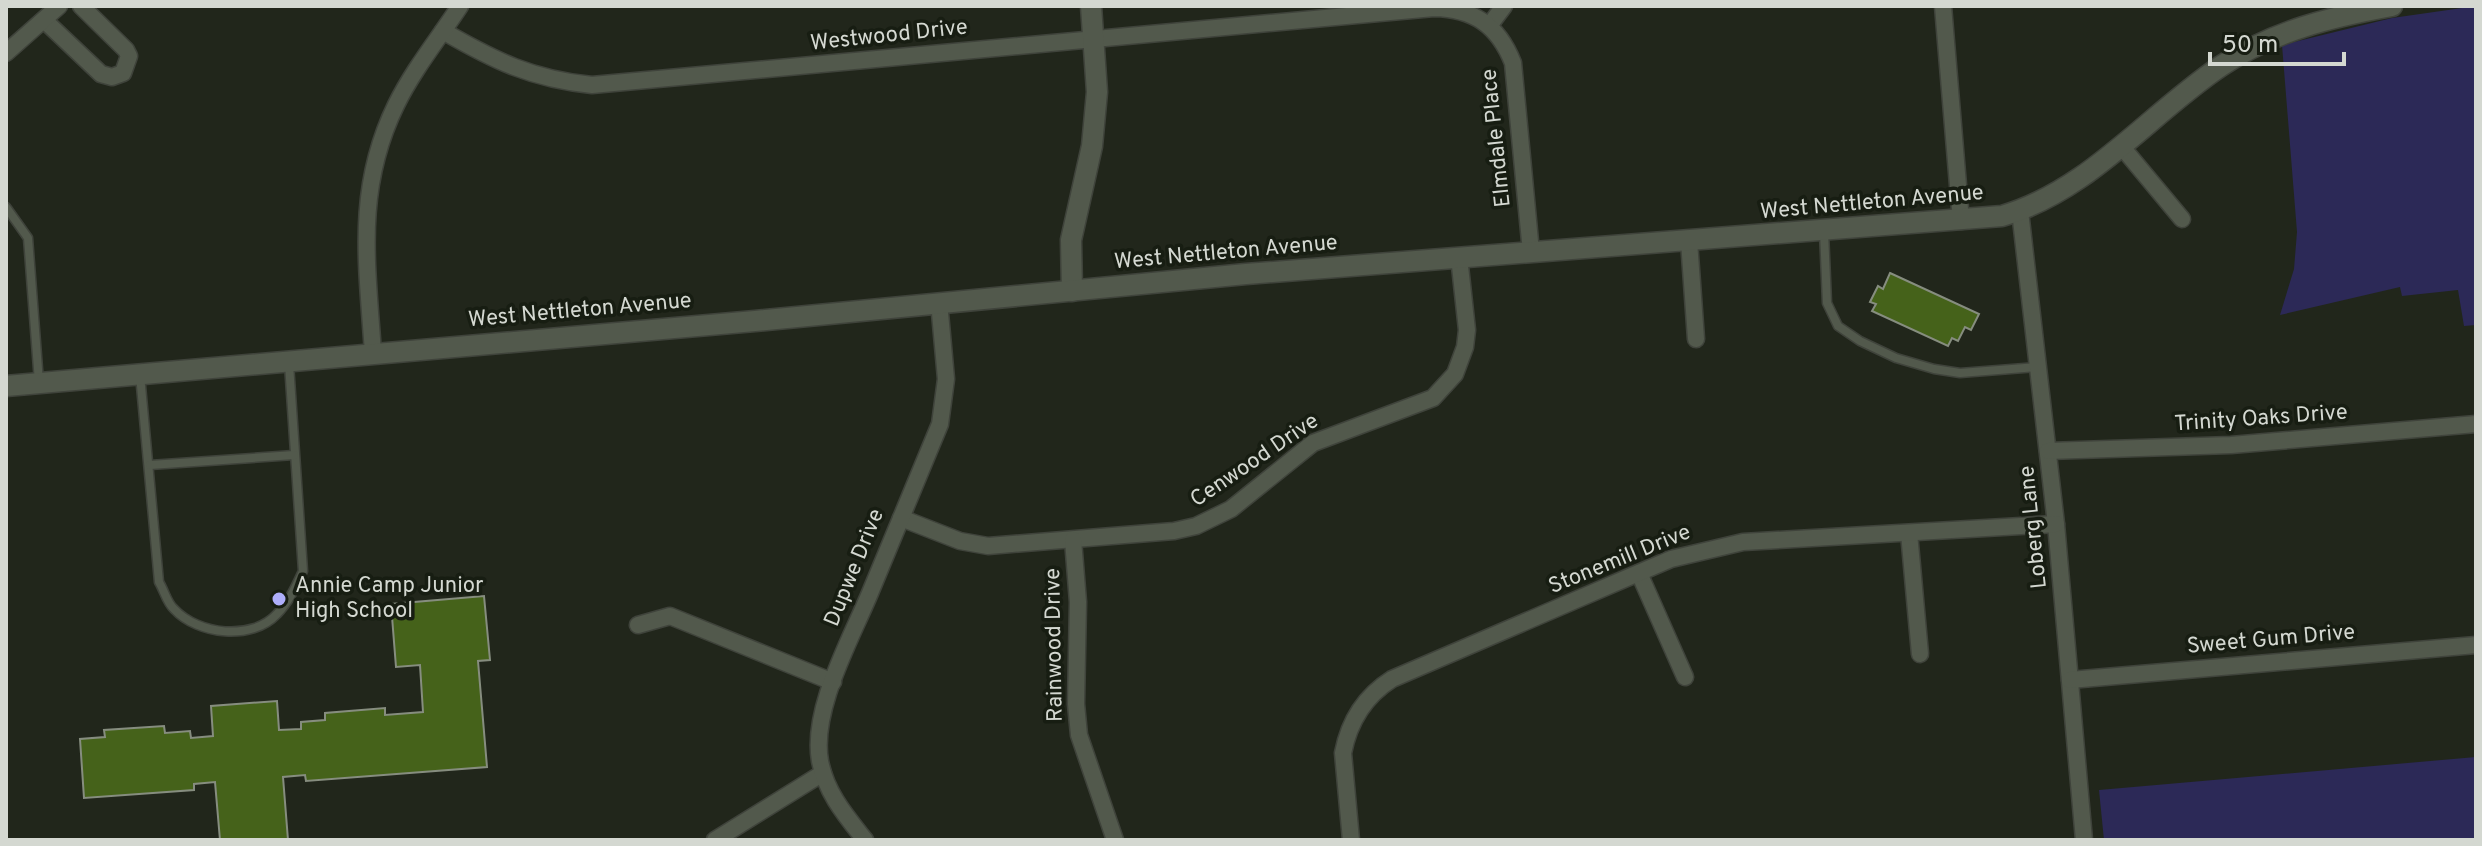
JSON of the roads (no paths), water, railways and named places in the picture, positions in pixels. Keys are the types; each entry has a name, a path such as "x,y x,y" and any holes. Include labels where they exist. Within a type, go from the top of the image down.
{"street":[{"path":"6,53 59,6"},
{"path":"44,20 101,74 112,77 123,73 129,56 126,50 81,6"},
{"path":"373,353 365,231 368,193 382,138 398,102 460,6"},
{"path":"1072,291 1071,240 1092,146 1097,92 1091,6"},
{"path":"1489,26 1504,6"},
{"path":"1943,6 1961,221"},
{"name":"West Nettleton Avenue","path":"6,386 1459,257 2002,216 2048,197 2122,147 2191,88 2245,52 2307,24 2392,6"},
{"name":"Westwood Drive","path":"443,31 486,55 530,74 561,82 592,85 1434,8 1454,8 1477,17 1489,26"},
{"name":"Elmdale Place","path":"1489,26 1508,50 1516,76 1531,252"},
{"path":"2122,147 2182,219"},
{"name":"Loberg Lane","path":"2020,211 2056,524 2084,840"},
{"path":"1689,241 1696,339"},
{"name":"Cenwood Drive","path":"901,518 960,541 988,546 1174,531 1196,526 1231,509 1313,443 1433,398 1455,374 1465,347 1467,330 1459,257"},
{"name":"Dupwe Drive","path":"865,840 835,802 823,773 819,728 833,682 940,424 946,379 939,302"},
{"name":"Trinity Oaks Drive","path":"2048,451 2231,445 2476,424"},
{"name":"Stonemill Drive","path":"1351,840 1343,753 1350,727 1376,689 1392,679 1671,559 1743,542 2056,524"},
{"path":"1909,533 1920,654"},
{"name":"Rainwood Drive","path":"1073,540 1078,602 1076,704 1079,735 1115,840"},
{"path":"1639,573 1685,677"},
{"path":"638,625 670,616 833,682"},
{"name":"Sweet Gum Drive","path":"2070,680 2476,645"},
{"path":"715,840 823,773"}],"lane":[{"path":"6,207 28,238 39,383"},
{"path":"1824,231 1827,303 1838,326 1860,341 1896,358 1960,373 2038,367"},
{"path":"140,374 159,582 173,609 193,623 219,631 249,631 276,617 293,594 303,571 289,360"},
{"path":"150,465 294,455"}],"place":[{"name":"Annie Camp Junior High School","path":"279,599"}]}
